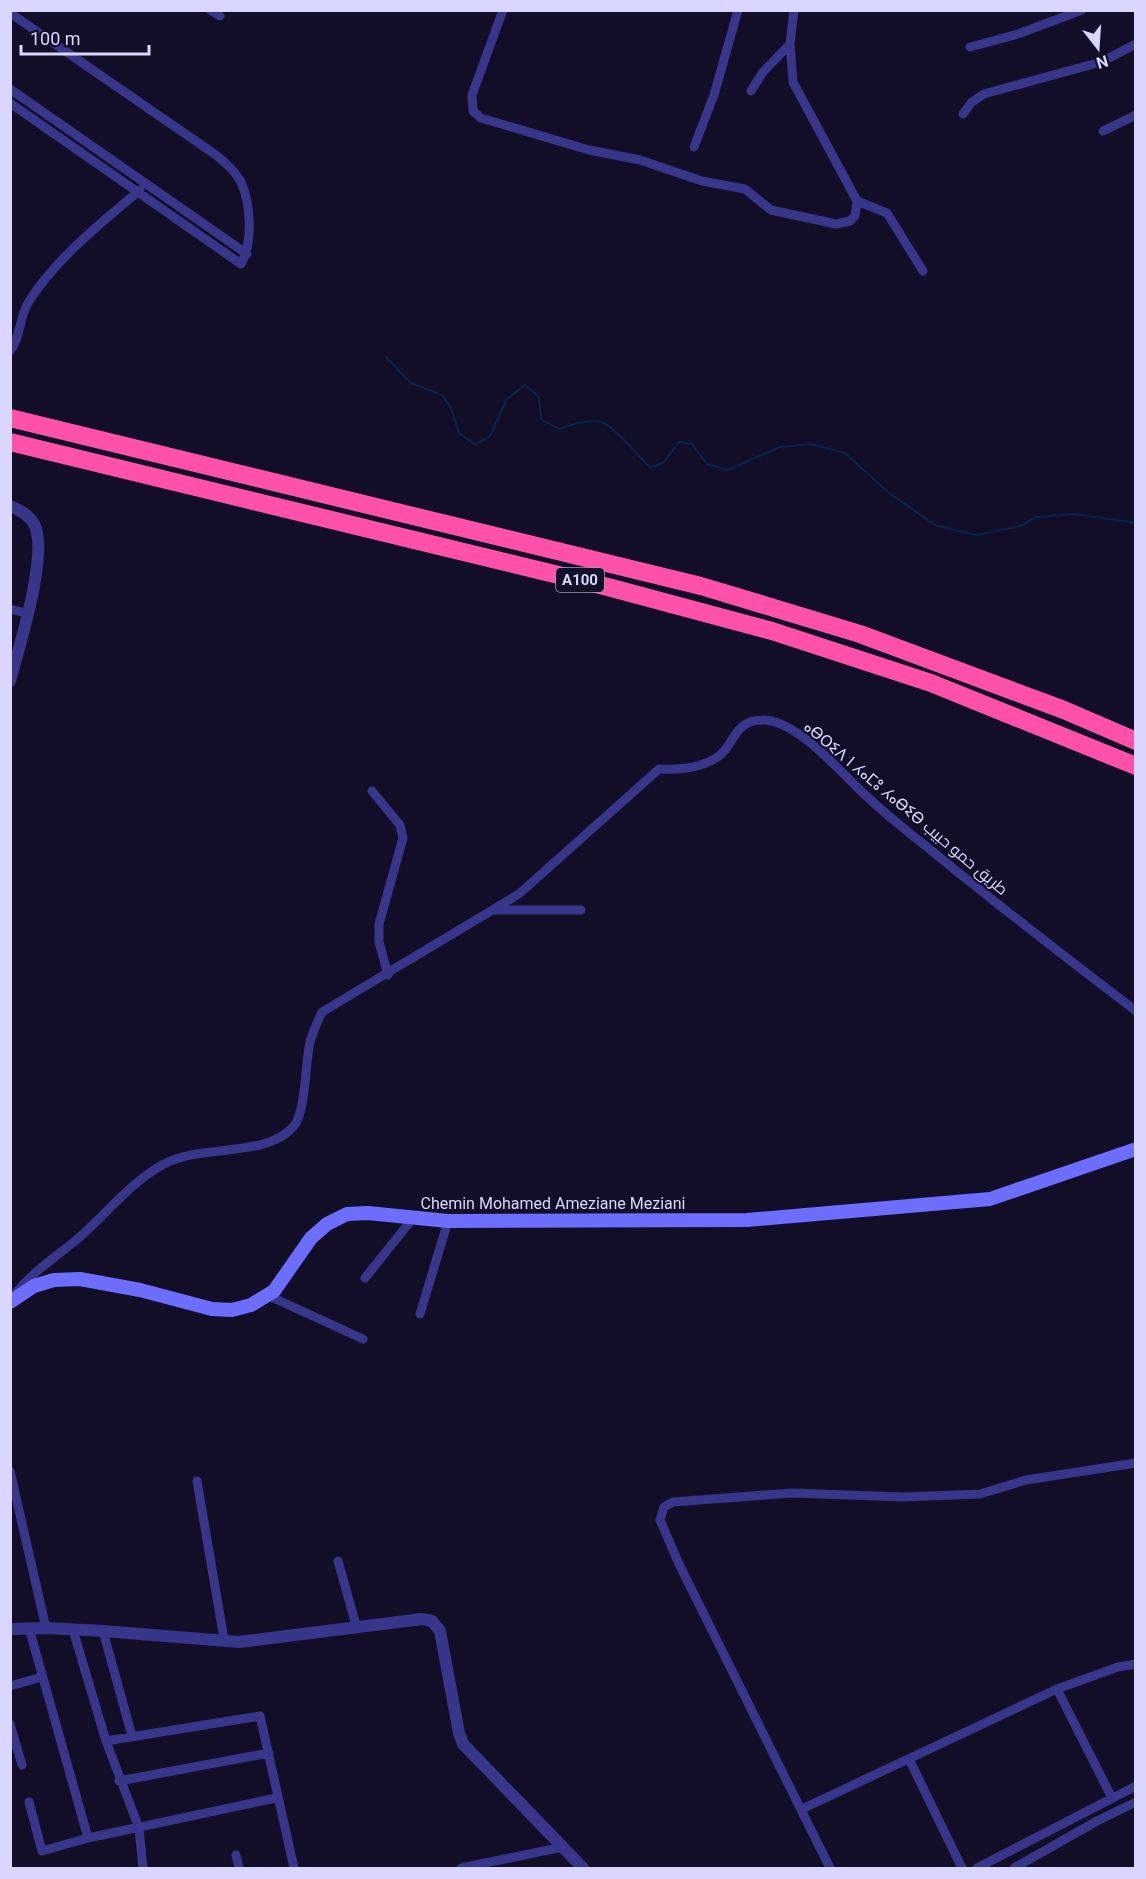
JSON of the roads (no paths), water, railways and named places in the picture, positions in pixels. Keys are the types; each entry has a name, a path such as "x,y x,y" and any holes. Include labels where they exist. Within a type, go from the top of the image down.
{"highway":[{"path":"10,407 19,420"},
{"name":"A100","path":"19,420 701,586 860,634 1064,710 1136,741"},
{"name":"A100","path":"10,442 446,547 741,622 932,683 1136,766"}],"main road":[{"name":"Chemin Mohamed Ameziane Meziani","path":"10,1300 34,1286 54,1280 72,1279 140,1290 212,1309 232,1310 251,1305 274,1291 311,1238 327,1224 346,1214 448,1221 747,1220 990,1199 1136,1149"}],"street":[{"path":"210,10 220,16"},
{"path":"503,10 472,95 473,111 481,118 589,150 640,160 702,181 745,189 771,210 836,224 850,221 855,216 857,201 793,82 790,44 794,10"},
{"path":"694,147 714,95 738,10"},
{"path":"970,47 1018,34 1082,10"},
{"path":"10,13 228,166 238,177 245,194 248,229 247,254 241,264 10,104"},
{"path":"751,91 762,72 790,44"},
{"path":"963,114 972,102 984,94 1101,62 1136,44"},
{"path":"10,89 247,254"},
{"path":"1102,131 1136,115"},
{"path":"10,351 16,343 25,308 41,284 62,260 146,185"},
{"path":"857,201 886,213 923,271"},
{"path":"10,506 28,516 35,526 39,542 37,570 26,613 15,642 10,681"},
{"path":"10,609 26,613"},
{"name":"ⴰⴱⵔⵉⴷ ⵏ ⵃⴰⵎⵓ ⵃⴰⴱⵉⴱ طريق حمو حبيب","path":"10,1300 30,1275 75,1241 137,1183 164,1164 187,1155 276,1140 294,1126 302,1111 304,1075 311,1039 322,1012 388,975 519,894 659,769 680,770 718,758 735,732 749,722 765,720 780,724 807,741 879,808 987,897 1136,1011"},
{"path":"372,791 400,825 403,838 379,924 378,942 388,975"},
{"path":"492,910 581,910"},
{"path":"365,1278 413,1218"},
{"path":"420,1314 448,1221"},
{"path":"267,1295 363,1340"},
{"path":"830,1869 679,1564 660,1520 664,1507 673,1502 792,1493 903,1497 980,1494 1026,1480 1136,1463"},
{"path":"10,1471 46,1628"},
{"path":"197,1482 224,1639"},
{"path":"338,1560 356,1625"},
{"path":"10,1629 103,1631 190,1640 224,1639 239,1642 356,1625 425,1619 437,1625 463,1744 583,1869"},
{"path":"29,1628 88,1838"},
{"path":"73,1630 119,1781 139,1828 143,1869"},
{"path":"103,1631 132,1736"},
{"path":"802,1809 1056,1689 1118,1667 1136,1664"},
{"path":"10,1686 42,1677"},
{"path":"1056,1689 1112,1798"},
{"path":"106,1741 260,1716 276,1798 294,1869"},
{"path":"10,1725 22,1765"},
{"path":"119,1781 269,1753"},
{"path":"909,1759 962,1869"},
{"path":"977,1869 1136,1786"},
{"path":"29,1802 42,1851 88,1838 276,1798"},
{"path":"1014,1869 1097,1821 1136,1802"},
{"path":"461,1869 562,1847"},
{"path":"236,1855 239,1869"}],"waterway":[{"path":"386,357 411,383 442,395 451,408 459,433 475,445 490,436 507,399 525,385 539,397 541,419 559,429 587,421 603,423 617,433 651,468 664,462 679,442 692,444 707,464 728,470 780,447 811,444 845,453 889,493 935,525 976,535 1020,526 1037,517 1075,514 1136,523"}]}
